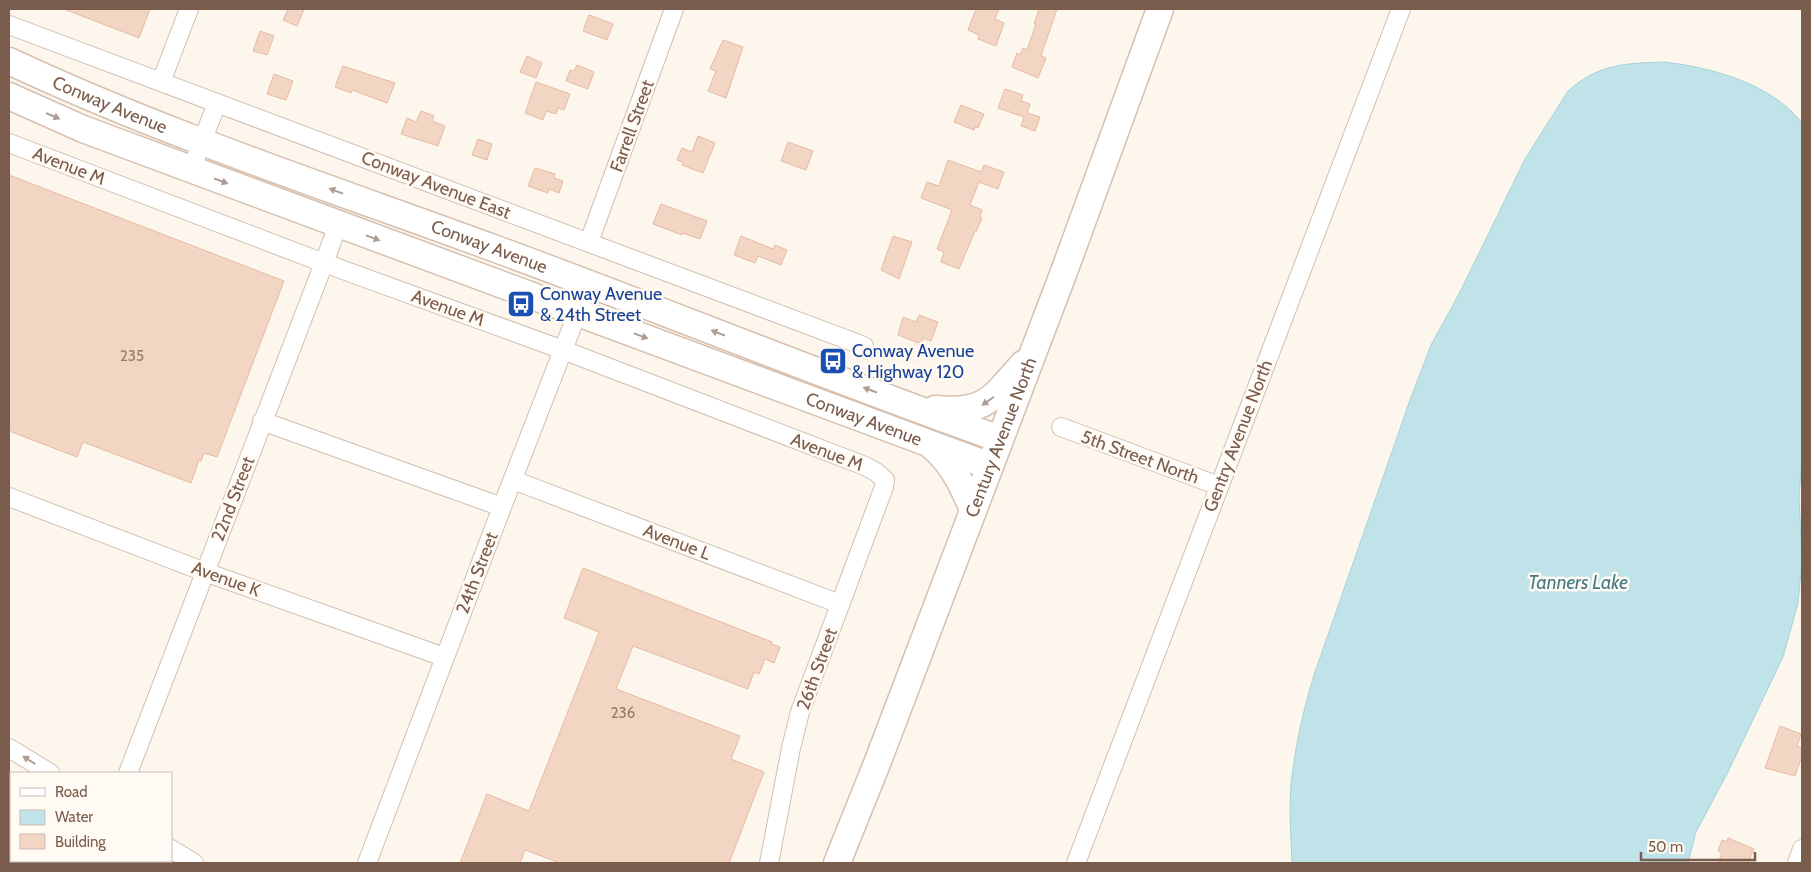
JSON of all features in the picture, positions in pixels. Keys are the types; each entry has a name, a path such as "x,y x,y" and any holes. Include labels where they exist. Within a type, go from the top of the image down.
{"street":[{"path":"162,82 189,9"},
{"name":"Farrell Street","path":"589,242 674,9"},
{"name":"Century Avenue North","path":"836,863 878,761 1033,353 1160,9"},
{"name":"Gentry Avenue North","path":"1076,863 1400,9"},
{"name":"Conway Avenue East","path":"9,24 864,346"},
{"name":"Conway Avenue","path":"9,61 107,105 1000,439"},
{"name":"Conway Avenue","path":"9,96 83,129 990,466"},
{"path":"192,170 217,103"},
{"name":"Avenue M","path":"9,143 324,263 563,350 865,466 885,480"},
{"name":"22nd Street","path":"128,772 338,224"},
{"name":"24th Street","path":"367,863 444,657 589,284"},
{"path":"916,408 968,410 982,405 994,397 1033,353"},
{"path":"262,421 502,507"},
{"name":"5th Street North","path":"1061,428 1219,486"},
{"path":"927,442 945,457 957,474 973,508"},
{"name":"Avenue L","path":"513,480 840,604"},
{"name":"26th Street","path":"769,863 791,748 800,712 864,544 885,480"},
{"name":"Avenue K","path":"9,497 204,572 444,657"},
{"path":"9,748 48,772"},
{"path":"172,850 184,860"}],"water":[{"name":"Tanners Lake","path":"1665,62 1702,68 1740,80 1774,97 1802,123 1802,457 1799,496 1802,561 1798,603 1783,657 1728,772 1696,832 1688,863 1292,863 1291,785 1297,743 1306,702 1410,400 1431,345 1459,294 1525,159 1568,91 1590,75 1602,70 1625,64"}],"building":[{"path":"64,9 150,9 139,38"},
{"path":"288,9 304,9 297,26 283,20"},
{"path":"976,9 999,9 995,19 1004,23 996,46 978,39 979,35 968,30"},
{"path":"1039,9 1057,9 1041,56 1046,58 1038,78 1012,67 1017,53 1020,55 1023,48 1027,50"},
{"path":"589,15 613,24 607,40 583,31"},
{"path":"260,31 274,36 267,55 253,51"},
{"path":"723,40 743,47 726,98 708,91 716,71 710,69"},
{"path":"527,56 542,63 536,78 520,72"},
{"path":"577,65 594,72 588,89 566,81 570,70 574,71"},
{"path":"343,66 395,83 387,103 352,90 351,93 335,87"},
{"path":"274,74 293,81 286,100 267,94"},
{"path":"536,82 570,94 564,110 558,108 556,114 546,111 543,120 525,113"},
{"path":"1005,89 1023,95 1021,101 1030,104 1027,113 1040,117 1035,131 1021,126 1024,117 998,108"},
{"path":"961,105 984,114 978,128 975,127 974,130 954,122"},
{"path":"421,111 434,116 432,121 445,126 438,146 401,134 407,118 416,122"},
{"path":"698,136 715,143 703,173 682,165 683,162 677,160 682,148 692,152"},
{"path":"478,139 492,144 487,160 472,155"},
{"path":"788,142 813,151 806,170 781,161"},
{"path":"948,160 981,172 984,165 1004,172 998,189 979,182 970,205 982,210 980,217 982,218 959,269 941,262 944,252 937,249 952,210 921,198 927,182 939,186"},
{"path":"535,168 555,174 554,178 563,181 559,193 549,189 548,193 528,186"},
{"path":"9,175 284,281 217,457 204,453 201,461 199,460 191,483 83,442 77,457 9,431"},
{"path":"661,204 707,221 700,239 683,233 682,235 653,224"},
{"path":"741,236 773,249 775,245 787,250 781,265 758,256 755,263 734,255"},
{"path":"893,236 912,242 899,279 881,270"},
{"path":"919,315 938,322 931,341 923,338 921,344 898,335 903,317 916,322"},
{"path":"583,568 772,642 771,644 780,647 774,663 765,659 759,674 754,672 748,689 633,646 616,689 740,736 731,759 764,772 729,863 560,863 525,850 520,863 460,863 487,794 529,811 599,632 564,618"},
{"path":"1780,726 1801,734 1797,746 1802,748 1802,756 1795,776 1765,768"},
{"path":"1728,838 1754,849 1748,863 1718,863 1722,853 1718,851 1722,840 1727,842"}],"place":[{"name":"Conway Avenue & 24th Street","path":"521,304"},
{"name":"Conway Avenue & Highway 120","path":"833,361"}]}
